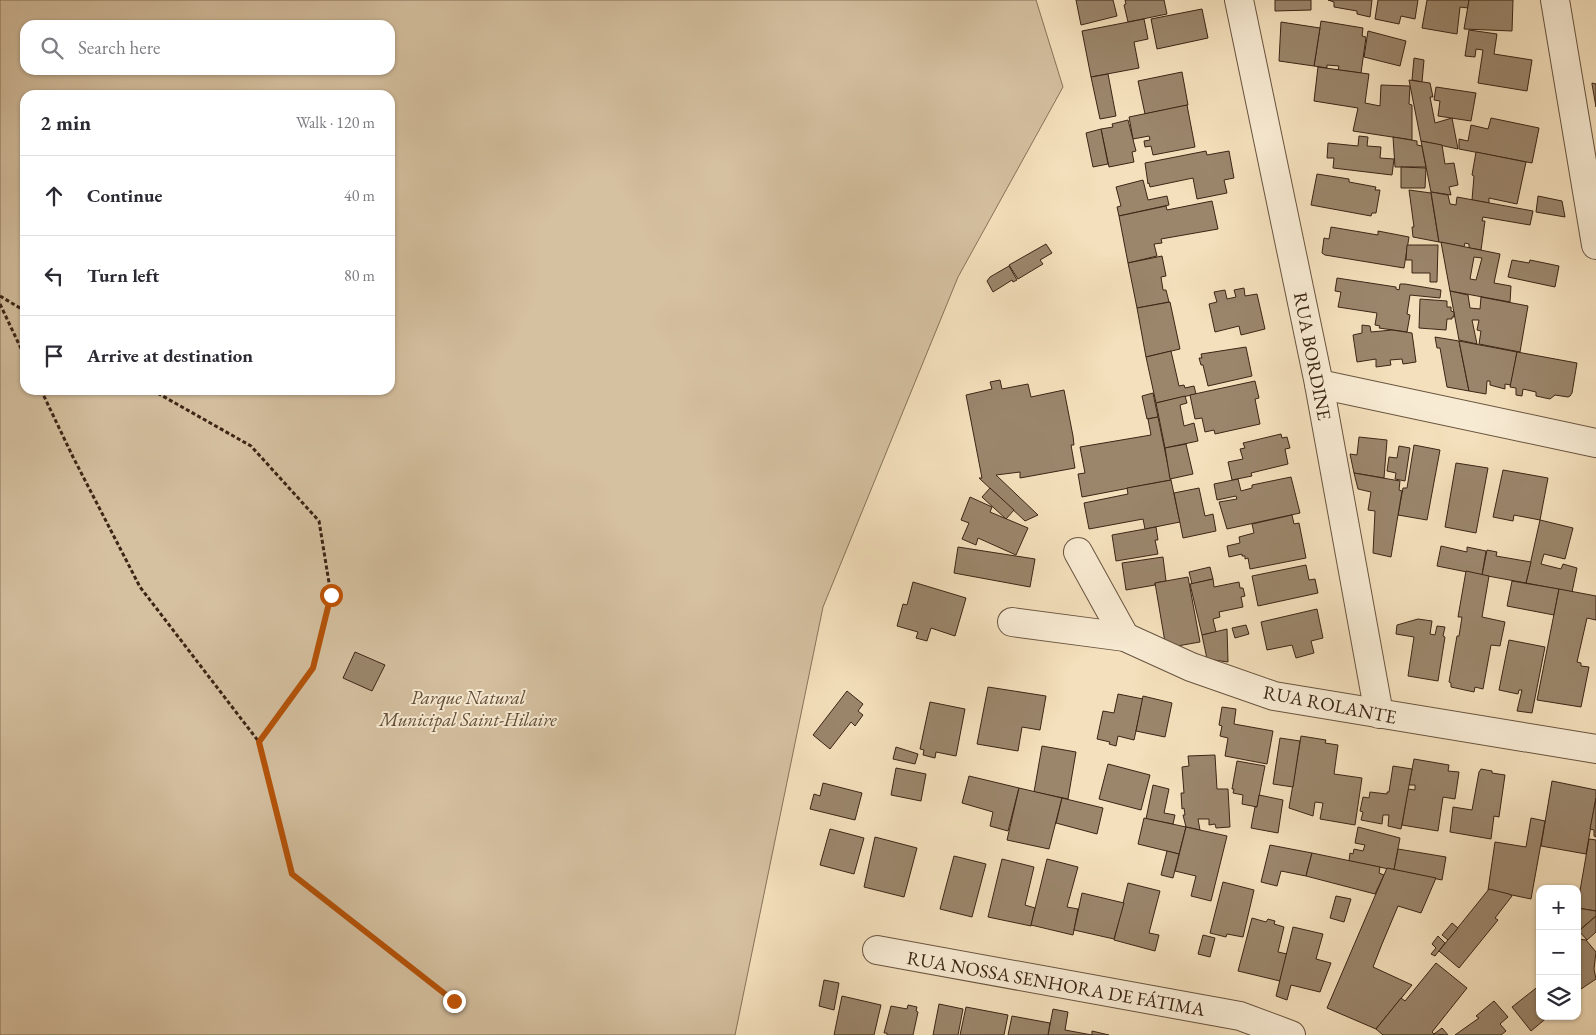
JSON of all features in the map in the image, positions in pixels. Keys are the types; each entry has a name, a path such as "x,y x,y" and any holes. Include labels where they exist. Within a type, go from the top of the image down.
{"street":[{"name":"RUA BORDINE","path":"1239,0 1319,384 1379,714"},
{"path":"1555,0 1596,244"},
{"path":"1319,384 1596,443"},
{"path":"1078,552 1125,637"},
{"name":"RUA ROLANTE","path":"1012,622 1125,637 1191,667 1274,696 1596,750"},
{"name":"RUA NOSSA SENHORA DE FÁTIMA","path":"877,950 1240,1016 1291,1035"}],"path":[{"path":"0,296 20,308"},
{"path":"0,304 20,346"},
{"path":"43,395 73,458 140,587 259,742 292,874 454,1001"},
{"path":"161,395 250,446 319,521 331,595 313,668 259,742"}],"green space":[{"name":"Parque Natural Municipal Saint-Hilaire","path":"0,0 1036,0 1063,87 958,277 823,607 735,1035 0,1035"}],"building":[{"path":"1076,0 1113,0 1117,16 1081,25"},
{"path":"1125,0 1164,0 1167,14 1128,22 1124,5 1126,4"},
{"path":"1275,0 1311,0 1311,10 1275,11"},
{"path":"1328,0 1372,0 1370,17 1357,14 1357,11 1334,7 1334,2"},
{"path":"1378,0 1418,0 1415,19 1401,16 1399,24 1375,19"},
{"path":"1427,0 1469,0 1468,8 1460,7 1457,34 1422,28"},
{"path":"1469,0 1513,0 1512,31 1464,29"},
{"path":"1202,9 1208,38 1157,49 1151,19"},
{"path":"1144,19 1148,39 1134,42 1139,68 1091,77 1082,31"},
{"path":"1321,21 1363,28 1362,36 1366,37 1361,73 1338,70 1339,66 1327,65 1327,68 1314,66"},
{"path":"1281,22 1320,28 1314,66 1279,61"},
{"path":"1469,30 1497,34 1494,54 1532,60 1527,91 1478,83 1483,50 1476,49 1475,57 1465,56"},
{"path":"1368,31 1406,41 1400,66 1364,57"},
{"path":"1414,58 1424,60 1422,82 1412,80"},
{"path":"1318,67 1369,74 1365,103 1380,106 1381,85 1410,86 1409,104 1412,105 1412,140 1353,131 1358,108 1314,101"},
{"path":"1182,72 1188,105 1145,114 1138,81"},
{"path":"1108,74 1116,116 1100,119 1091,77"},
{"path":"1409,80 1430,83 1433,97 1430,97 1435,123 1452,118 1458,149 1421,141"},
{"path":"1592,84 1596,84 1596,107"},
{"path":"1436,87 1476,93 1471,121 1438,116 1440,101 1434,100"},
{"path":"1187,105 1195,147 1153,155 1151,146 1145,147 1144,141 1150,140 1149,136 1133,139 1129,117"},
{"path":"1491,118 1539,128 1532,163 1459,149 1459,139 1468,141 1471,125 1488,129"},
{"path":"1128,120 1136,151 1132,152 1134,162 1109,167 1101,129 1113,127 1112,124"},
{"path":"1101,129 1108,164 1093,167 1086,133"},
{"path":"1359,136 1368,137 1367,146 1381,147 1380,158 1394,159 1392,175 1333,168 1334,158 1327,158 1328,143 1358,146"},
{"path":"1393,137 1417,141 1417,145 1422,146 1426,167 1395,167"},
{"path":"1421,141 1442,145 1445,164 1454,163 1458,185 1449,187 1451,195 1431,192"},
{"path":"1206,151 1207,155 1229,151 1234,178 1224,180 1227,193 1197,199 1193,178 1150,187 1148,184 1145,163"},
{"path":"1476,152 1526,162 1517,204 1489,198 1489,203 1472,200 1474,176 1472,175"},
{"path":"1401,167 1426,168 1425,188 1401,188"},
{"path":"1317,174 1349,179 1349,182 1376,187 1375,190 1380,190 1376,213 1372,213 1371,216 1311,205"},
{"path":"1143,180 1148,200 1167,196 1169,205 1119,216 1117,207 1121,206 1116,187"},
{"path":"1409,190 1431,193 1439,242 1413,237 1412,227 1414,227"},
{"path":"1431,192 1448,195 1450,204 1456,205 1457,197 1533,211 1530,225 1483,217 1482,221 1485,221 1481,250 1469,248 1469,244 1465,243 1464,247 1439,242"},
{"path":"1538,196 1562,201 1565,217 1536,212"},
{"path":"1212,201 1218,229 1161,239 1162,243 1154,244 1157,256 1128,263 1119,216 1166,206 1167,210"},
{"path":"1331,227 1378,235 1378,231 1409,237 1404,268 1325,255 1322,253 1324,238 1329,239"},
{"path":"1441,242 1500,254 1494,283 1511,286 1510,302 1450,291","holes":["1474,257 1482,258 1476,280 1470,279"]},
{"path":"1046,244 1052,253 1040,260 1043,264 1018,279 1009,265"},
{"path":"1407,245 1438,245 1437,282 1430,282 1430,273 1412,273 1412,260 1406,260"},
{"path":"1162,256 1166,276 1161,277 1163,290 1166,290 1169,302 1137,308 1128,263"},
{"path":"1512,260 1529,263 1530,260 1559,266 1555,287 1508,277"},
{"path":"1009,266 1017,280 1013,282 1012,280 993,292 987,281 990,277"},
{"path":"1337,278 1396,287 1399,290 1400,284 1405,284 1441,290 1440,298 1410,295 1407,314 1410,315 1407,332 1379,328 1380,326 1375,325 1377,313 1338,307 1341,292 1335,291"},
{"path":"1244,288 1245,296 1257,294 1265,329 1241,335 1239,326 1215,332 1209,304 1217,302 1214,292 1225,290 1227,299 1236,297 1234,290"},
{"path":"1450,291 1468,295 1470,308 1480,309 1481,297 1528,306 1520,352 1479,344 1481,331 1477,330 1479,320 1472,320 1477,344 1459,340"},
{"path":"1420,299 1447,301 1447,307 1451,307 1454,317 1447,319 1446,330 1419,328"},
{"path":"1170,302 1180,349 1146,357 1137,308"},
{"path":"1362,325 1370,326 1371,332 1392,330 1412,333 1416,362 1403,364 1402,359 1390,360 1391,365 1376,367 1376,359 1357,362 1353,335 1362,333"},
{"path":"1435,337 1459,341 1469,391 1447,387 1440,348 1437,348"},
{"path":"1459,341 1517,352 1511,385 1505,384 1505,389 1490,385 1490,381 1487,381 1486,394 1469,391"},
{"path":"1246,347 1252,376 1208,386 1203,365 1201,365 1199,358 1202,358 1201,354"},
{"path":"1171,351 1179,386 1184,385 1185,388 1194,386 1196,394 1156,403 1146,357"},
{"path":"1517,352 1577,363 1570,396 1555,395 1550,399 1536,396 1536,392 1523,389 1522,396 1516,395 1516,388 1510,387"},
{"path":"1000,380 1002,389 1028,384 1031,397 1064,390 1073,436 1074,445 1071,445 1075,468 1020,478 1020,472 996,475 1038,515 1025,521 979,478 982,478 966,395 992,389 990,382"},
{"path":"1255,381 1259,398 1255,399 1260,424 1215,434 1214,430 1205,432 1202,418 1195,419 1190,395"},
{"path":"1153,393 1158,417 1147,419 1142,396"},
{"path":"1185,396 1187,403 1180,405 1184,426 1194,423 1198,441 1165,448 1156,403"},
{"path":"1158,417 1171,480 1082,497 1078,474 1085,473 1080,447 1151,435 1148,419"},
{"path":"1281,434 1282,438 1287,437 1290,448 1285,449 1288,464 1251,473 1252,476 1232,480 1228,462 1243,459 1240,449 1245,448 1243,443"},
{"path":"1359,437 1387,440 1384,478 1354,473 1350,454 1357,455"},
{"path":"1186,444 1193,474 1170,479 1165,448"},
{"path":"1414,445 1440,450 1427,520 1398,515 1403,488 1407,488"},
{"path":"1399,446 1410,448 1405,481 1395,479 1396,473 1387,471 1389,457 1397,458"},
{"path":"1456,463 1488,468 1476,533 1445,527"},
{"path":"1503,470 1548,478 1540,520 1514,515 1513,521 1493,517"},
{"path":"1354,473 1400,481 1399,490 1402,491 1391,557 1373,553 1375,511 1368,510 1371,492 1358,489"},
{"path":"1291,477 1300,513 1227,529 1219,502 1237,499 1236,496 1217,500 1214,484 1238,479 1241,491 1252,488 1252,485"},
{"path":"1171,480 1180,522 1145,529 1143,519 1089,529 1084,503 1128,494 1127,488"},
{"path":"990,488 1014,510 1006,519 982,497"},
{"path":"1199,488 1205,516 1213,514 1216,531 1183,538 1174,493"},
{"path":"970,497 992,507 990,512 1028,528 1016,555 978,538 976,545 962,539 969,523 961,520"},
{"path":"1292,515 1294,524 1299,523 1306,558 1250,569 1248,558 1245,559 1245,556 1242,556 1242,554 1229,557 1227,546 1240,543 1239,537 1254,533 1252,524"},
{"path":"1540,520 1573,528 1565,559 1544,554 1541,564 1561,569 1563,564 1577,568 1572,592 1526,583"},
{"path":"1156,527 1158,540 1155,540 1158,554 1116,561 1112,535"},
{"path":"1441,546 1467,552 1467,547 1486,551 1482,575 1437,566"},
{"path":"958,547 1035,559 1030,587 954,573"},
{"path":"1487,550 1497,552 1496,556 1531,562 1526,583 1482,575"},
{"path":"1163,557 1166,581 1126,590 1122,563"},
{"path":"1306,565 1309,580 1315,579 1318,593 1258,606 1252,576"},
{"path":"1210,567 1213,579 1192,584 1189,572"},
{"path":"1466,571 1489,576 1482,617 1505,622 1500,646 1491,645 1483,689 1475,687 1474,692 1451,687 1449,682 1462,617 1458,617"},
{"path":"1188,577 1200,642 1166,648 1155,583"},
{"path":"1213,579 1214,587 1239,582 1245,596 1241,597 1243,607 1219,612 1220,617 1213,619 1216,632 1202,635 1190,584"},
{"path":"1512,581 1559,589 1554,615 1507,606"},
{"path":"913,582 966,598 955,636 931,628 927,641 916,638 918,632 897,626 903,604 907,605"},
{"path":"1559,589 1596,596 1596,620 1587,618 1577,662 1581,663 1581,666 1589,667 1581,707 1537,700"},
{"path":"1317,609 1323,638 1311,641 1314,653 1296,658 1292,645 1267,650 1261,622"},
{"path":"1418,619 1432,621 1430,634 1435,635 1437,626 1445,627 1438,681 1408,676 1414,637 1396,634 1397,625"},
{"path":"1246,625 1249,634 1235,638 1232,628"},
{"path":"1227,629 1228,662 1207,659 1202,635"},
{"path":"1509,640 1545,647 1532,713 1517,711 1522,690 1519,690 1518,694 1499,690"},
{"path":"355,652 385,665 372,691 343,678"},
{"path":"988,687 1046,696 1040,730 1022,727 1018,751 977,744"},
{"path":"847,691 863,704 858,711 863,715 855,726 851,722 830,749 813,735"},
{"path":"1118,694 1143,699 1134,740 1118,736 1116,746 1109,744 1110,742 1097,739 1103,711 1114,713"},
{"path":"1143,696 1172,703 1165,737 1136,731"},
{"path":"930,702 965,709 956,756 936,752 935,758 923,755 924,750 920,749"},
{"path":"1222,707 1236,709 1234,724 1273,731 1267,764 1225,756 1228,738 1220,736 1222,726 1219,725"},
{"path":"1301,736 1326,740 1325,743 1338,745 1334,774 1362,778 1355,825 1320,819 1323,803 1315,802 1313,816 1289,808"},
{"path":"1280,738 1300,741 1293,787 1273,784"},
{"path":"1042,746 1076,752 1068,799 1034,792"},
{"path":"896,747 918,754 915,764 893,759"},
{"path":"1215,755 1217,789 1228,789 1230,827 1216,828 1215,824 1209,825 1209,819 1198,819 1200,830 1186,827 1183,815 1185,815 1184,808 1182,809 1181,793 1184,793 1182,767 1189,766 1188,756"},
{"path":"1414,759 1449,765 1448,771 1459,772 1455,799 1443,797 1438,831 1402,825 1408,789 1415,790 1415,785 1409,785"},
{"path":"1237,761 1265,766 1257,807 1242,804 1243,795 1233,793"},
{"path":"1108,764 1150,775 1141,810 1099,799"},
{"path":"1393,766 1412,769 1401,829 1388,826 1389,815 1383,815 1382,824 1361,820 1363,812 1360,811 1363,797 1369,798 1370,792 1387,794 1389,792"},
{"path":"896,768 926,774 921,801 891,795"},
{"path":"1481,769 1505,775 1499,817 1494,816 1491,839 1450,832 1453,807 1472,810"},
{"path":"969,776 1019,788 1008,831 990,826 993,812 962,803"},
{"path":"1552,781 1596,790 1586,854 1541,846"},
{"path":"823,783 862,793 855,820 810,809 814,794 820,796"},
{"path":"1153,785 1169,789 1164,813 1175,815 1173,824 1146,819"},
{"path":"1019,788 1062,798 1049,849 1007,840"},
{"path":"1259,795 1283,800 1278,833 1251,828"},
{"path":"1062,798 1103,808 1097,834 1056,823"},
{"path":"1596,798 1596,837 1594,836 1594,830 1590,829"},
{"path":"1144,818 1186,827 1179,854 1138,844"},
{"path":"1531,818 1545,821 1531,899 1488,890 1495,842 1526,847"},
{"path":"1186,827 1227,836 1211,901 1191,896 1196,876 1175,871"},
{"path":"1358,827 1400,838 1394,870 1349,861 1350,853 1353,854 1354,849 1363,851 1365,845 1355,843"},
{"path":"830,829 864,838 854,874 820,865"},
{"path":"875,837 917,848 904,897 864,887"},
{"path":"1589,839 1596,840 1596,911 1581,909 1581,885"},
{"path":"1270,845 1312,853 1306,876 1281,871 1277,886 1261,882"},
{"path":"1398,849 1446,857 1442,880 1394,870"},
{"path":"1167,851 1179,854 1173,878 1161,875"},
{"path":"1312,853 1380,867 1379,873 1384,875 1375,894 1306,876"},
{"path":"954,856 986,864 972,917 940,909"},
{"path":"1002,859 1034,867 1025,905 1035,908 1031,926 988,917"},
{"path":"1047,859 1078,867 1067,907 1078,909 1073,935 1031,925"},
{"path":"1387,868 1436,878 1421,913 1398,906 1382,944 1373,967 1412,985 1376,1029 1327,1008"},
{"path":"1223,882 1254,890 1243,937 1227,934 1226,937 1210,933"},
{"path":"1128,883 1160,891 1149,933 1159,935 1155,951 1114,940"},
{"path":"1489,889 1512,896 1495,918 1498,920 1459,968 1439,951"},
{"path":"1082,893 1124,903 1114,939 1074,930"},
{"path":"1336,896 1351,899 1344,922 1330,918"},
{"path":"1581,909 1596,911 1596,916 1581,929"},
{"path":"1596,916 1596,932 1587,940 1581,933 1581,929"},
{"path":"1252,918 1266,922 1268,919 1275,921 1274,924 1284,927 1278,952 1287,954 1280,981 1238,971"},
{"path":"1452,923 1458,928 1448,940 1442,935"},
{"path":"1293,927 1323,934 1316,959 1331,963 1320,992 1291,985 1287,1000 1276,996"},
{"path":"1203,935 1215,938 1210,957 1198,954"},
{"path":"1438,936 1445,943 1435,956 1431,954 1436,948 1432,944"},
{"path":"1581,939 1586,940 1596,952 1594,969 1596,979 1581,989"},
{"path":"1436,963 1467,988 1432,1032 1435,1035 1383,1035 1376,1029 1401,998 1405,1001"},
{"path":"824,980 839,983 834,1010 819,1006"},
{"path":"1536,988 1536,1020 1544,1020 1531,1031 1512,1007"},
{"path":"842,996 881,1005 874,1035 834,1035"},
{"path":"1494,1001 1508,1017 1500,1024 1506,1031 1501,1035 1455,1035 1479,1018 1476,1016"},
{"path":"939,1004 963,1009 958,1035 933,1035"},
{"path":"908,1005 917,1007 916,1011 918,1012 913,1035 887,1035 887,1033 884,1033 891,1006 907,1009"},
{"path":"966,1007 1008,1015 1004,1035 960,1035"},
{"path":"1053,1009 1068,1012 1065,1030 1092,1035 1048,1035"},
{"path":"1012,1016 1050,1023 1048,1035 1008,1035"},
{"path":"1442,1028 1448,1035 1434,1034"},
{"path":"1092,1031 1109,1035 1092,1035"}],"route":[{"path":"331,595 313,668 259,742 292,874 454,1001"}]}
